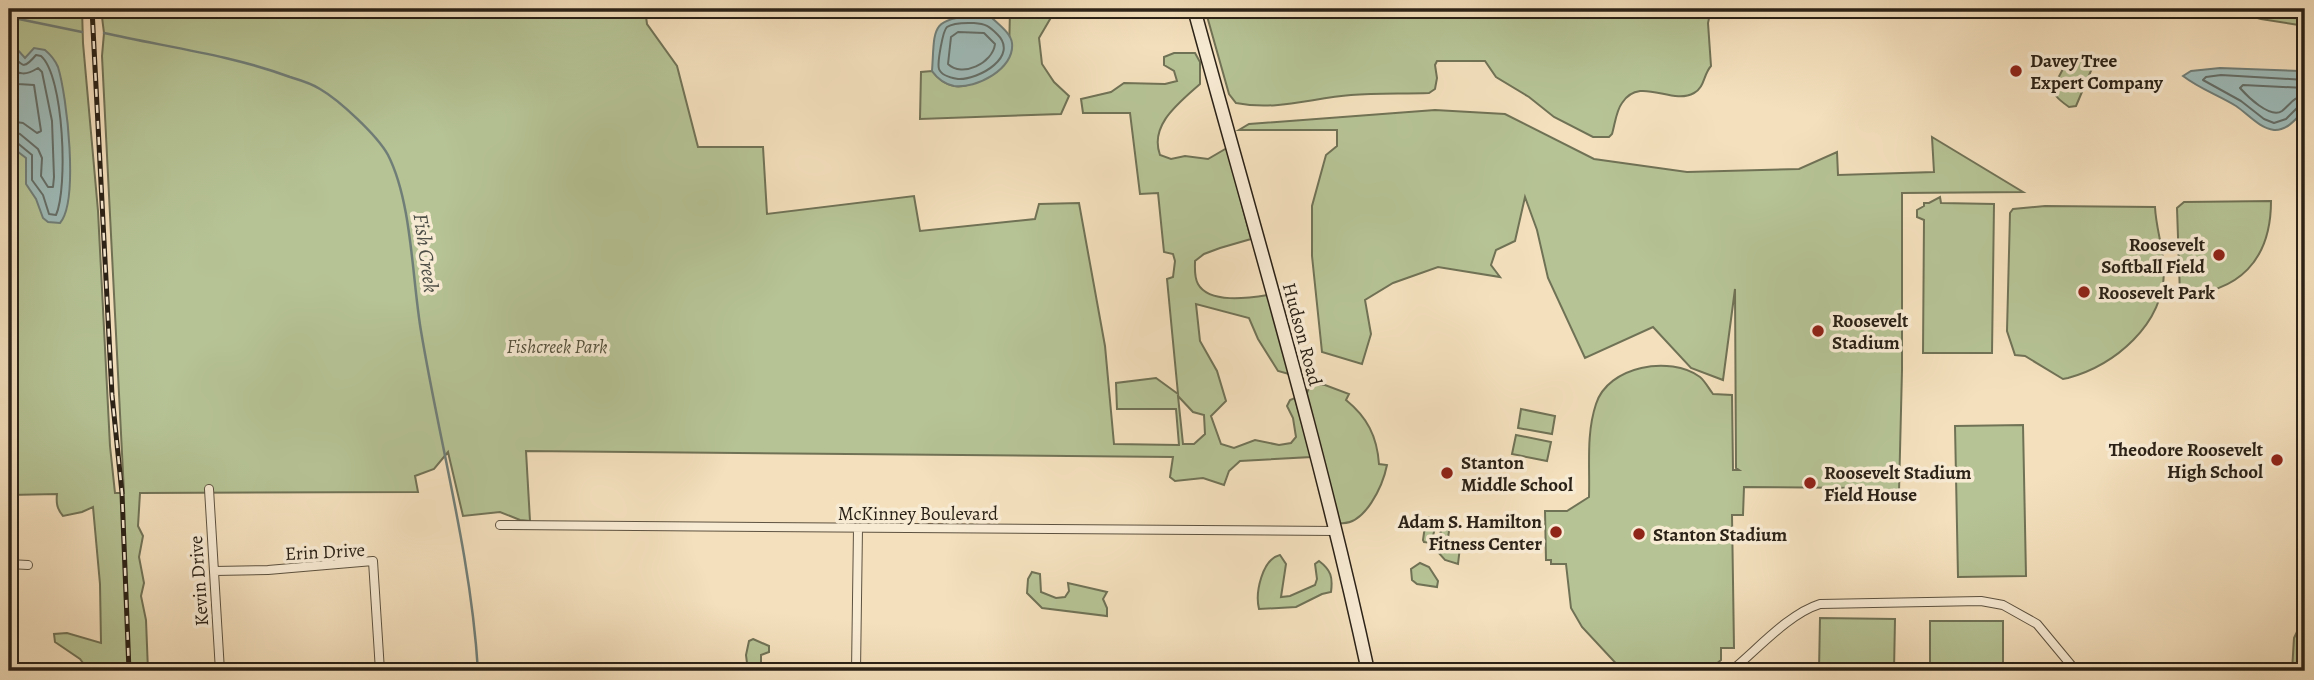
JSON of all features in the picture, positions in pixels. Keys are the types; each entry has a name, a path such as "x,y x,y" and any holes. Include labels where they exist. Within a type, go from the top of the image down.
{"street":[{"name":"Hudson Road","path":"1194,9 1335,531 1368,671"},
{"name":"Kevin Drive","path":"209,489 220,671"},
{"name":"McKinney Boulevard","path":"500,526 1335,531"},
{"path":"856,671 858,528"},
{"name":"Erin Drive","path":"214,571 268,570 373,561 380,671"},
{"path":"9,564 28,565"},
{"path":"1731,671 1770,637 1815,606 1980,601 2003,605 2037,624 2076,671"}],"green space":[{"name":"Fishcreek Park","path":"9,9 82,9 98,211 110,446 115,493 124,493 101,9 645,9 647,24 677,66 698,147 763,147 767,214 914,196 920,231 1035,219 1039,204 1079,203 1105,346 1114,444 1179,445 1176,409 1117,409 1116,383 1156,378 1178,394 1167,279 1173,277 1175,261 1173,254 1164,252 1158,193 1140,194 1130,113 1083,113 1081,99 1111,92 1124,83 1165,84 1177,81 1174,71 1164,65 1164,57 1174,53 1195,53 1200,62 1200,84 1175,107 1162,124 1158,144 1160,155 1171,159 1185,156 1208,159 1227,148 1251,239 1204,254 1195,261 1196,279 1203,290 1220,297 1268,295 1289,374 1278,371 1258,339 1249,318 1196,304 1200,341 1217,371 1226,401 1211,416 1221,444 1234,448 1255,440 1279,445 1291,443 1296,437 1293,418 1287,406 1290,400 1295,398 1311,457 1240,461 1229,471 1224,485 1203,478 1175,481 1170,477 1173,457 526,451 530,521 500,512 463,516 448,452 434,469 415,476 418,492 140,493 138,526 143,536 139,557 144,583 141,596 146,620 148,671 89,671 80,659 55,642 54,634 67,633 101,643 100,584 93,507 63,516 57,506 57,494 9,495","holes":["1178,396 1193,412 1204,415 1205,434 1194,444 1183,444"]},
{"path":"1010,9 1056,9 1039,38 1042,64 1054,82 1069,96 1061,114 920,119 921,72 932,71 952,86 962,86 982,78 1009,56"},
{"path":"1205,9 1711,9 1708,23 1711,66 1700,88 1694,93 1676,96 1638,91 1629,95 1620,106 1609,137 1593,137 1554,117 1529,97 1496,77 1485,61 1437,61 1435,89 1429,93 1351,95 1280,105 1251,105 1236,103 1229,94"},
{"path":"2226,9 2305,9 2305,26 2261,19"},
{"path":"2086,61 2093,66 2076,106 2069,107 2054,92 2051,80 2056,82 2063,69 2061,64"},
{"path":"1435,110 1505,114 1594,159 1687,172 1799,169 1837,152 1838,175 1934,172 1932,137 2023,192 1902,193 1899,492 1861,492 1860,488 1744,487 1743,515 1732,515 1734,648 1721,648 1721,660 1708,671 1623,671 1582,627 1571,608 1566,564 1551,564 1551,560 1546,560 1545,511 1567,511 1589,497 1590,438 1596,404 1613,381 1641,368 1657,366 1687,370 1700,377 1713,394 1732,395 1733,470 1739,470 1736,468 1735,289 1723,380 1691,368 1653,327 1585,358 1548,278 1537,230 1525,197 1515,241 1496,250 1491,265 1500,277 1438,267 1393,283 1365,300 1371,334 1362,364 1322,352 1312,256 1312,206 1326,155 1337,146 1337,130 1239,130 1249,124"},
{"path":"1940,197 1941,203 1994,204 1992,353 1923,353 1924,220 1917,217 1917,210 1924,206 1924,203"},
{"name":"Roosevelt Softball Field","path":"2271,201 2270,222 2265,240 2248,269 2219,288 2180,295 2177,208 2184,202"},
{"name":"Roosevelt Park","path":"2045,206 2155,207 2164,264 2162,291 2155,309 2133,340 2103,363 2063,379 2025,356 2015,355 2007,331 2010,213 2013,209"},
{"path":"1313,385 1325,385 1349,394 1346,400 1360,413 1373,436 1379,464 1387,465 1371,503 1357,518 1349,522 1340,523 1306,396"},
{"path":"1521,409 1555,416 1552,434 1518,428"},
{"path":"2023,425 2026,576 1958,577 1955,426"},
{"path":"1516,435 1551,442 1547,461 1512,454"},
{"path":"1429,517 1437,521 1431,543 1423,540 1426,519"},
{"path":"1442,525 1450,525 1447,544 1460,547 1458,564 1445,560 1437,551"},
{"path":"1280,555 1286,564 1281,597 1315,585 1315,564 1319,561 1330,574 1331,592 1296,607 1259,609 1258,594 1264,570"},
{"path":"1420,563 1429,567 1438,581 1437,587 1417,584 1412,580 1411,569"},
{"path":"1032,572 1040,574 1041,592 1056,598 1065,597 1069,591 1068,583 1107,592 1103,599 1107,616 1042,608 1027,593 1028,579"},
{"path":"2305,615 2305,671 2292,671 2294,638"},
{"path":"1820,618 1895,619 1894,671 1819,671"},
{"path":"1930,621 2003,621 2003,671 1930,671"},
{"path":"753,639 769,646 769,652 761,655 761,662 767,671 748,671 746,655 749,641"}],"water":[{"path":"974,16 991,17 1004,29 1011,39 1011,52 1001,69 983,81 954,86 932,71 937,29 949,20"},
{"path":"9,45 25,58 34,48 45,50 58,67 70,148 69,193 66,211 60,223 48,222 43,218 36,199 26,184 26,158 9,145"},
{"path":"2220,68 2300,71 2305,74 2305,109 2287,126 2279,130 2269,129 2236,106 2183,76 2191,71"}],"waterway":[{"name":"Fish Creek","path":"9,17 82,32"},
{"name":"Fish Creek","path":"104,33 222,57 309,83 347,109 367,128 388,155 407,217 421,331 469,585 478,671"}],"railway":[{"path":"92,9 112,395 122,493 129,671"}],"place":[{"name":"Davey Tree Expert Company","path":"2016,71"},
{"name":"Roosevelt Softball Field","path":"2219,255"},
{"name":"Roosevelt Park","path":"2084,292"},
{"name":"Roosevelt Stadium","path":"1818,331"},
{"name":"Theodore Roosevelt High School","path":"2277,460"},
{"name":"Stanton Middle School","path":"1447,473"},
{"name":"Roosevelt Stadium Field House","path":"1810,483"},
{"name":"Adam S. Hamilton Fitness Center","path":"1556,532"},
{"name":"Stanton Stadium","path":"1639,534"}]}
